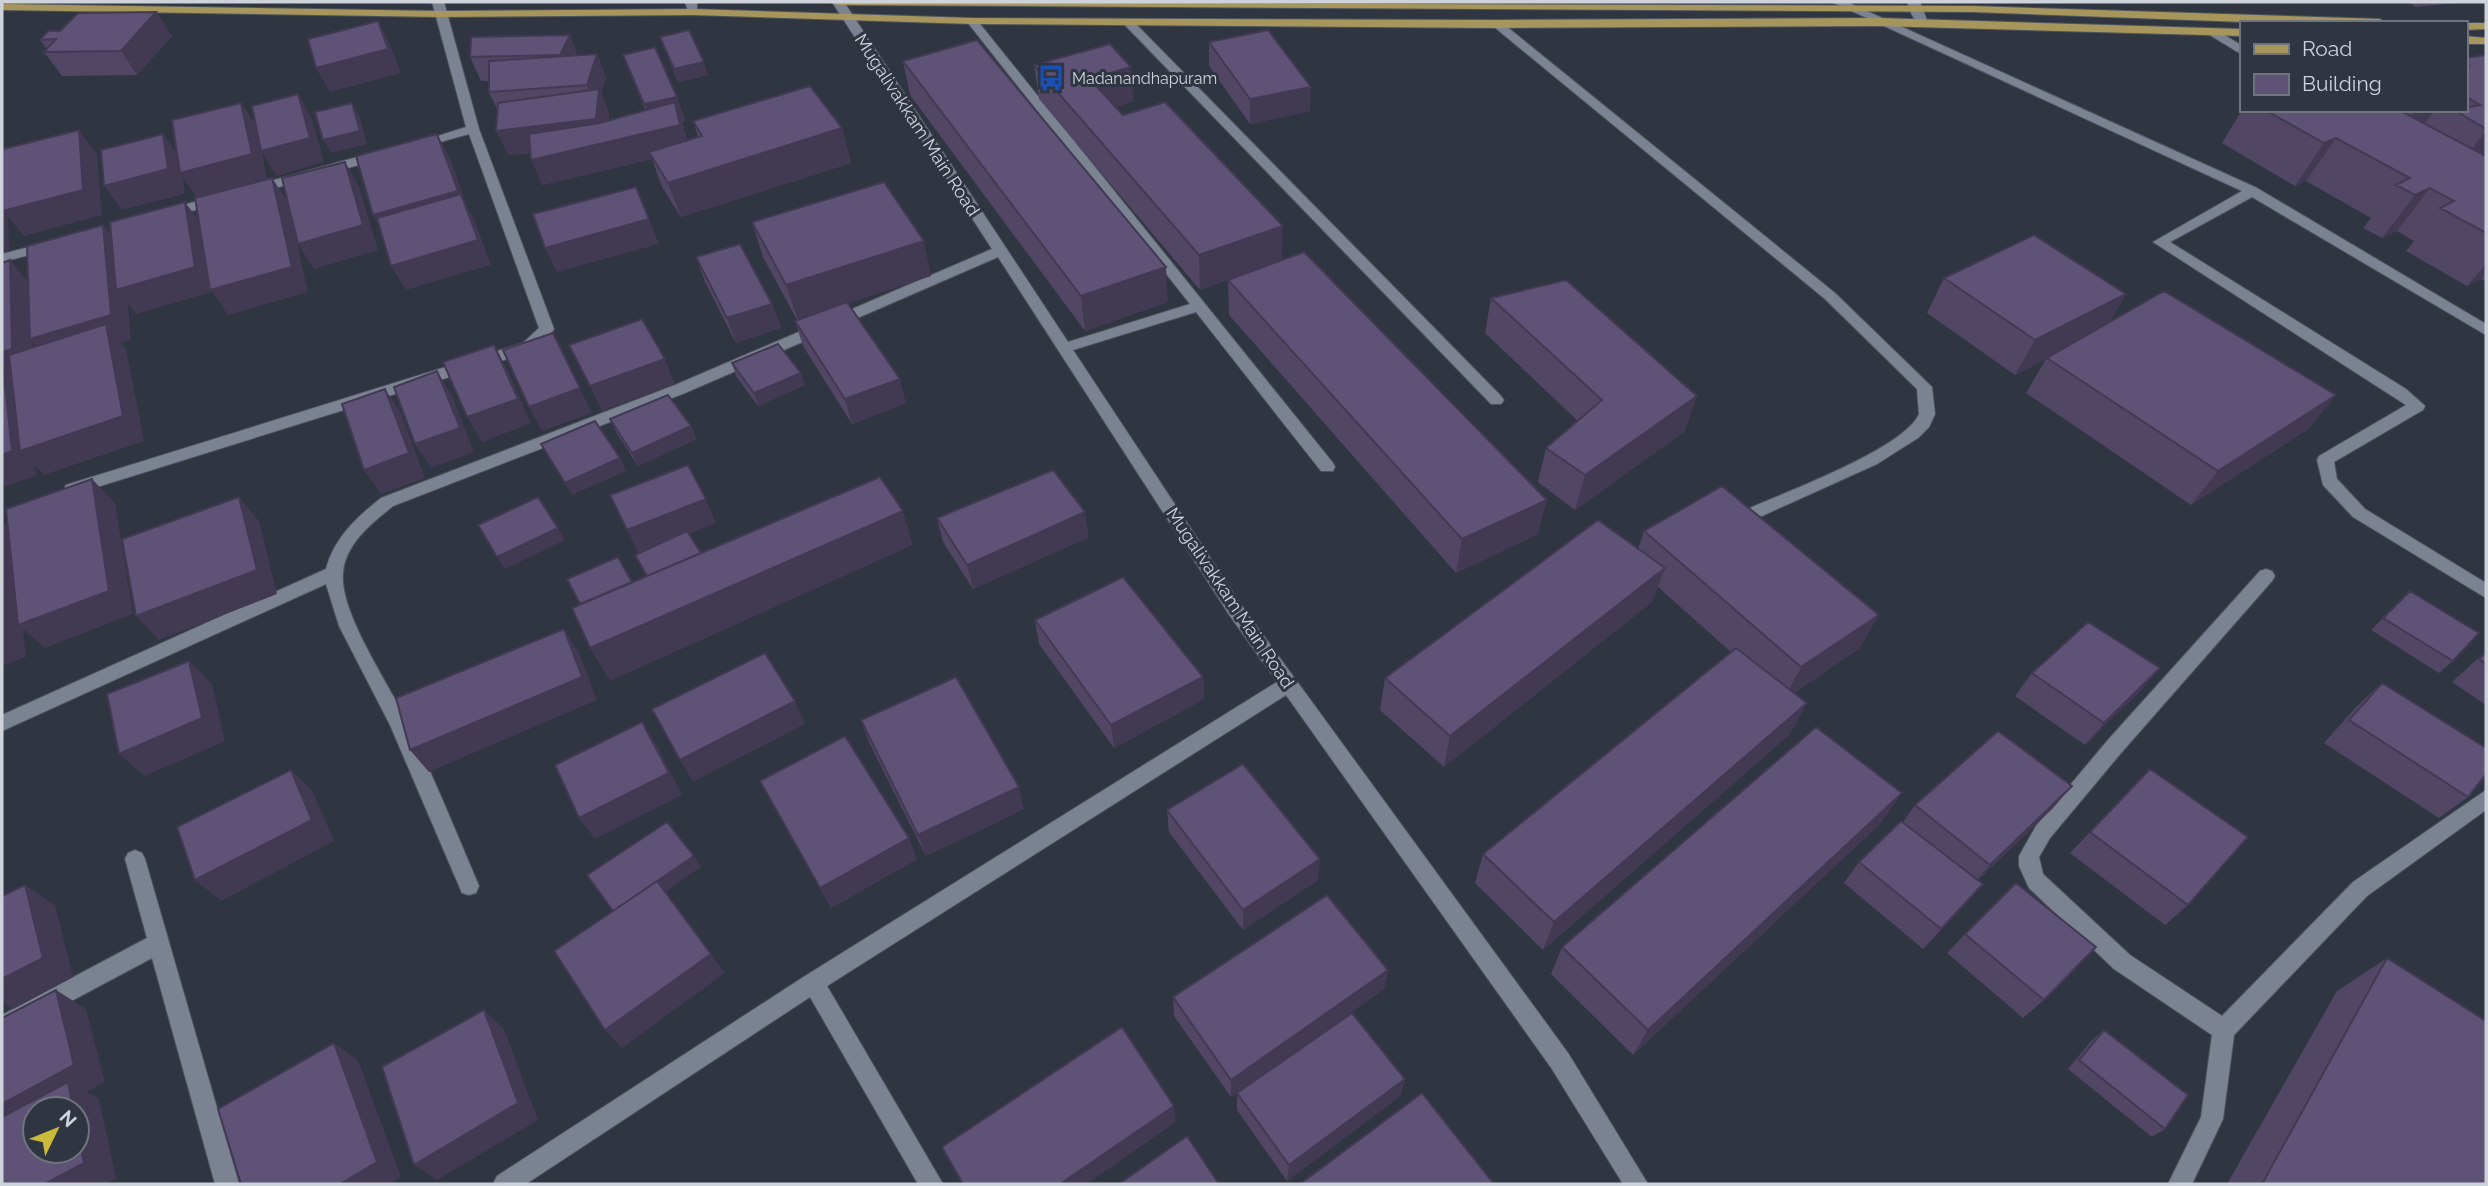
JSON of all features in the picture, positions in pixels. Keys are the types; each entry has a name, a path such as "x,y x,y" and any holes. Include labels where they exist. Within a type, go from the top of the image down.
{"main road":[{"path":"838,2 1218,2 1515,7 1844,4 2328,21"},
{"path":"2,7 692,7 847,19 1497,24 1879,22 2240,33"},
{"path":"2467,26 2486,26"},
{"path":"2467,40 2486,41"}],"street":[{"name":"Mugalivakkam Main Road","path":"838,2 1236,611 1560,1061 1636,1184"},
{"path":"1844,4 2252,191 2486,330"},
{"path":"1914,5 1922,23"},
{"path":"54,495 528,347 547,329 473,130 439,8"},
{"path":"972,21 1327,467"},
{"path":"1127,22 1496,400"},
{"path":"1497,24 1830,296 1924,387 1929,404 1924,423 1900,445 1756,512"},
{"path":"2212,32 2240,49"},
{"path":"150,218 473,130"},
{"path":"2252,191 2160,242 2401,393 2417,406 2325,460 2329,481 2359,513 2486,591"},
{"path":"2,258 56,244"},
{"path":"469,887 400,725 336,597 334,573 346,542 365,519 387,502 680,389 1000,251"},
{"path":"1063,348 1197,306"},
{"path":"2,723 334,573"},
{"path":"2224,1030 2122,962 2036,881 2029,866 2029,856 2043,832 2114,747 2266,576"},
{"path":"505,1184 813,983 1288,684"},
{"path":"2180,1184 2211,1119 2224,1030 2360,889 2486,799"},
{"path":"135,859 227,1184"},
{"path":"2,1027 159,943"},
{"path":"813,983 931,1184"}],"building":[{"path":"156,12 121,51 44,52 56,39 40,40 48,31 60,31 78,13"},
{"path":"378,21 388,49 316,68 308,39"},
{"path":"689,30 704,62 674,69 660,37"},
{"path":"1268,30 1311,87 1250,99 1209,42"},
{"path":"570,35 560,55 470,57 471,37"},
{"path":"977,40 1166,267 1081,296 903,61"},
{"path":"1110,44 1131,67 1090,79 1123,115 1165,102 1283,226 1199,255 1034,65"},
{"path":"655,47 677,97 644,104 623,55"},
{"path":"597,54 587,85 489,92 489,61"},
{"path":"2486,55 2486,129 2458,112 2467,112 2467,108 2480,105 2467,97 2467,58"},
{"path":"810,86 842,128 668,183 649,152 702,136 693,121"},
{"path":"599,89 596,119 496,131 498,103"},
{"path":"298,94 310,138 261,151 252,106"},
{"path":"675,102 680,125 531,160 529,134 600,123"},
{"path":"241,103 252,154 180,173 172,120"},
{"path":"352,103 360,131 323,140 315,112"},
{"path":"2269,112 2403,112 2486,156 2486,233 2440,208 2454,201 2430,188 2415,195 2396,185 2410,178 2336,138 2324,143"},
{"path":"79,130 83,190 3,211 3,149"},
{"path":"163,134 168,169 104,186 101,150"},
{"path":"437,134 458,191 373,215 356,156"},
{"path":"345,162 363,225 298,244 282,178"},
{"path":"272,178 292,267 210,290 195,198"},
{"path":"884,182 924,241 786,285 752,222"},
{"path":"636,187 649,219 545,248 533,214"},
{"path":"461,194 478,240 391,266 377,218"},
{"path":"185,202 195,267 116,290 110,222"},
{"path":"103,225 111,315 30,339 27,246"},
{"path":"2034,235 2126,294 2035,340 1944,278"},
{"path":"740,244 772,304 727,318 696,257"},
{"path":"1304,252 1547,500 1462,539 1228,280"},
{"path":"10,260 12,349 2,352 2,263"},
{"path":"1566,280 1697,396 1585,475 1546,448 1602,400 1491,298"},
{"path":"2164,291 2336,395 2218,471 2047,358"},
{"path":"847,302 900,379 845,399 795,321"},
{"path":"642,319 665,359 590,386 569,345"},
{"path":"106,324 123,416 20,451 9,355"},
{"path":"553,333 580,388 529,407 503,350"},
{"path":"778,344 801,373 754,393 732,363"},
{"path":"494,345 518,399 467,417 443,362"},
{"path":"2,357 12,451 2,455"},
{"path":"437,371 460,428 415,444 394,387"},
{"path":"385,389 409,453 364,470 342,404"},
{"path":"668,395 691,426 632,453 610,419"},
{"path":"595,421 620,458 565,483 541,444"},
{"path":"688,465 706,499 627,530 610,495"},
{"path":"1053,470 1085,512 967,565 937,518"},
{"path":"880,477 903,511 590,648 572,608"},
{"path":"92,479 109,591 18,625 6,509"},
{"path":"1722,486 1879,615 1801,667 1644,531"},
{"path":"239,497 257,570 136,616 122,539"},
{"path":"538,497 558,528 497,557 478,525"},
{"path":"1598,520 1665,568 1450,736 1385,678"},
{"path":"687,531 701,553 647,576 635,555"},
{"path":"618,557 632,582 580,604 567,579"},
{"path":"1123,577 1203,677 1111,725 1035,620"},
{"path":"2410,591 2479,633 2453,661 2383,618"},
{"path":"2088,622 2160,668 2104,723 2032,673"},
{"path":"564,629 582,677 410,750 396,698"},
{"path":"1736,648 1807,703 1554,922 1483,854"},
{"path":"2486,652 2486,664 2479,659"},
{"path":"765,653 795,701 680,760 652,709"},
{"path":"189,661 202,718 119,754 107,694"},
{"path":"956,677 1019,787 918,835 861,720"},
{"path":"2382,683 2486,748 2486,774 2468,797 2349,720"},
{"path":"642,722 669,773 579,818 555,765"},
{"path":"1816,727 1902,793 1648,1030 1562,947"},
{"path":"1998,731 2072,786 1990,865 1915,805"},
{"path":"845,736 909,838 820,888 760,781"},
{"path":"1243,764 1320,859 1243,910 1167,810"},
{"path":"2150,769 2248,837 2188,905 2090,832"},
{"path":"291,770 312,820 195,880 177,827"},
{"path":"1901,821 1983,884 1941,929 1859,862"},
{"path":"667,822 694,856 613,911 587,875"},
{"path":"657,881 711,954 605,1030 554,951"},
{"path":"2016,883 2096,947 2044,1000 1965,934"},
{"path":"25,885 43,958 2,979 2,896"},
{"path":"1327,895 1388,970 1231,1080 1173,997"},
{"path":"2387,958 2486,1021 2486,1184 2262,1184"},
{"path":"56,990 74,1065 2,1104 2,1018"},
{"path":"484,1010 518,1103 414,1165 382,1067"},
{"path":"1352,1013 1405,1079 1289,1165 1237,1093"},
{"path":"1122,1027 1174,1106 1060,1184 963,1184 942,1147"},
{"path":"2104,1030 2188,1095 2165,1129 2079,1060"},
{"path":"334,1043 377,1162 340,1184 241,1184 218,1109"},
{"path":"68,1082 70,1095 43,1095"},
{"path":"1422,1093 1494,1184 1300,1184"},
{"path":"21,1107 21,1165 80,1165 45,1184 2,1184 2,1117"},
{"path":"1187,1136 1219,1184 1119,1184"}],"place":[{"name":"Madanandhapuram","path":"1051,78"}]}
